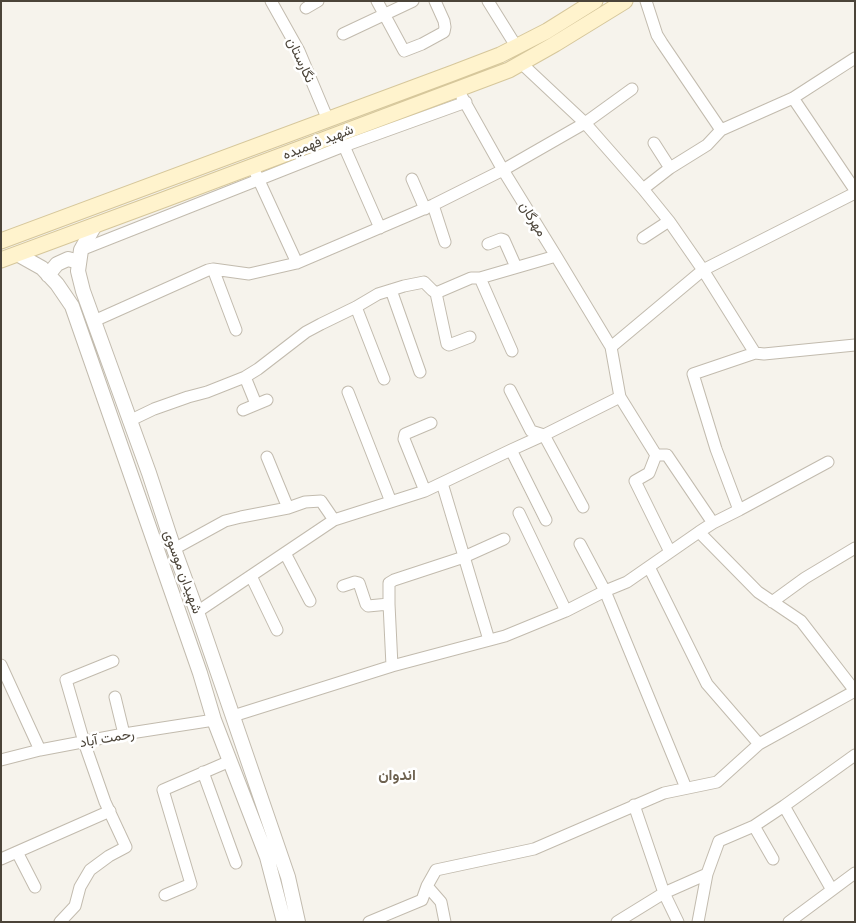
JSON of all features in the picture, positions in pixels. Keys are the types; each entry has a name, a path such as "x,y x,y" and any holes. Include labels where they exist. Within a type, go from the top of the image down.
{"main road":[{"name":"شهید فهمیده","path":"1,241 500,55 547,31 594,1"},
{"name":"شهید فهمیده","path":"1,260 95,225 255,173 390,114 462,96 555,44 625,1"},
{"path":"384,99 382,103 383,108 390,114"},
{"path":"359,108 364,109 368,114 366,123"}],"street":[{"name":"نگارستان","path":"271,1 299,51 328,120"},
{"path":"306,8 318,1"},
{"path":"377,1 404,51 444,32 444,22 435,1"},
{"path":"343,34 413,1"},
{"path":"488,1 516,46"},
{"path":"646,1 657,35 662,44 721,130"},
{"path":"521,63 585,122 669,221 703,270 755,353"},
{"path":"643,189 670,168 707,145 721,130 793,98 853,64"},
{"path":"94,321 213,269 249,274 297,263 429,207 503,170 585,122 632,89"},
{"path":"48,275 57,264 80,256 255,173 344,146 462,96"},
{"name":"مهرگان","path":"462,96 503,170 611,347"},
{"path":"656,455 620,397 611,347 703,270 855,192 793,98"},
{"path":"654,143 670,168"},
{"path":"344,146 380,228"},
{"path":"255,173 297,263"},
{"path":"412,179 429,207 445,242"},
{"path":"643,238 669,221"},
{"path":"80,256 95,225"},
{"path":"488,244 501,239 504,240 516,267"},
{"name":"شهیدان موسوی","path":"17,254 42,268 57,284 72,306 197,664 214,720 267,857 284,922"},
{"name":"شهیدان موسوی","path":"80,256 78,270 83,291 198,612 288,878 298,922"},
{"path":"436,293 471,278 480,278 556,256"},
{"path":"213,269 236,330"},
{"path":"480,278 512,351"},
{"path":"129,421 154,409 207,392 245,377 306,332 378,294 404,286 424,282 436,293 447,344 449,345 470,337"},
{"path":"392,290 420,372"},
{"path":"356,307 384,379"},
{"path":"739,510 716,449 693,374 755,353 764,354 855,345"},
{"path":"243,410 262,402 245,377"},
{"path":"510,390 531,431 544,436 583,507"},
{"path":"348,392 391,502"},
{"path":"198,612 334,520 425,491 544,436 620,397"},
{"path":"425,491 404,439 405,434 431,423"},
{"path":"511,450 546,520"},
{"path":"656,455 667,455 713,523"},
{"path":"656,455 648,473 635,481 670,552"},
{"path":"267,456 288,508"},
{"path":"233,716 392,666 505,636 566,611 627,582 713,523 828,462"},
{"path":"442,483 490,640"},
{"path":"174,548 225,521 288,508 305,502 321,501 334,520"},
{"path":"519,513 566,611"},
{"path":"369,922 422,900 436,870 534,849 664,793 718,782 759,744 855,691 801,621 758,592 699,532"},
{"path":"392,666 389,583 464,557 504,539"},
{"path":"580,544 605,591 686,788"},
{"path":"772,602 805,578 855,548"},
{"path":"285,553 310,601"},
{"path":"649,567 707,684 759,744"},
{"path":"251,576 277,630"},
{"path":"343,586 355,582 359,584 368,606 389,604"},
{"path":"60,922 75,906 80,887 90,870 109,856 126,847 105,802 84,742 66,680 113,660"},
{"path":"1,665 40,750"},
{"path":"115,697 124,734"},
{"name":"رحمت آباد","path":"2,759 124,734 214,720"},
{"path":"698,922 707,874 718,841 754,826 855,755"},
{"path":"165,895 191,884 163,790 230,761"},
{"path":"203,772 236,863"},
{"path":"634,805 664,893 678,922"},
{"path":"784,806 832,890"},
{"path":"1,859 110,811"},
{"path":"754,826 773,860"},
{"path":"17,852 35,887"},
{"path":"789,922 855,873"},
{"path":"617,922 664,893 707,874"},
{"path":"427,886 441,902 445,922"}],"district":[{"name":"اندوان","path":"397,775"}]}
